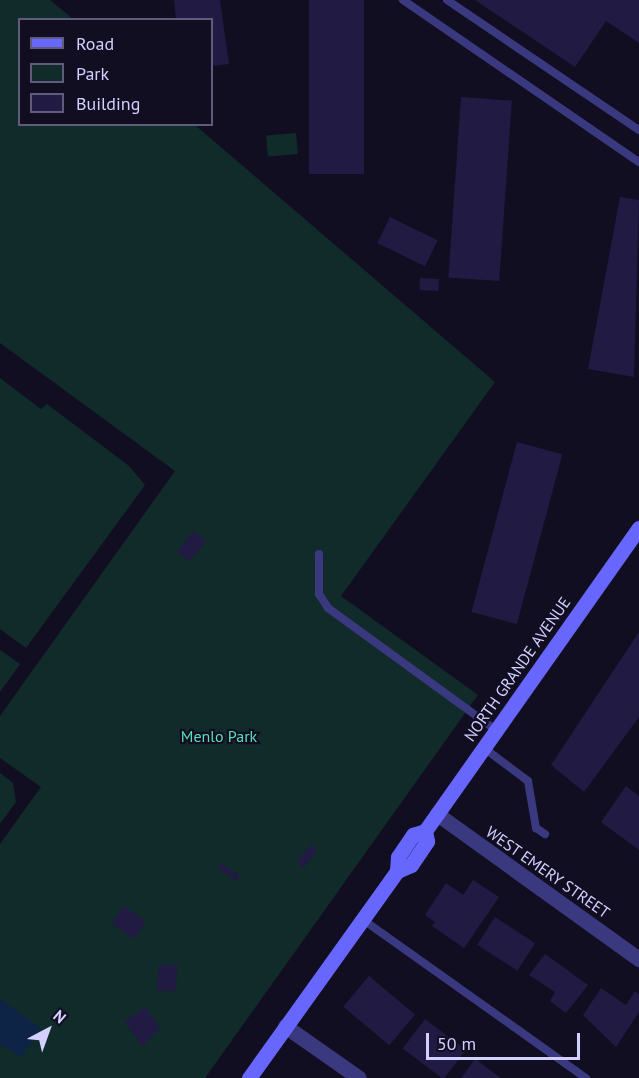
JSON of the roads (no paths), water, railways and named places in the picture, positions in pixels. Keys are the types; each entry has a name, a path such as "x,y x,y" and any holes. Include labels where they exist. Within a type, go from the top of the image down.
{"main road":[{"name":"NORTH GRANDE AVENUE","path":"249,1078 397,871 398,857 413,835 425,831 639,528"}],"street":[{"name":"WEST EMERY STREET","path":"437,814 639,959"},
{"path":"285,1026 359,1078"}],"lane":[{"path":"403,0 639,162"},
{"path":"447,0 639,130"},
{"path":"319,554 318,594 328,608 496,730"},
{"path":"484,748 528,781 536,828 545,834"},
{"path":"362,919 586,1078"}],"water":[{"path":"0,999 41,1028 21,1057 0,1044"}],"park label":[{"name":"Menlo Park","path":"219,736"}]}
